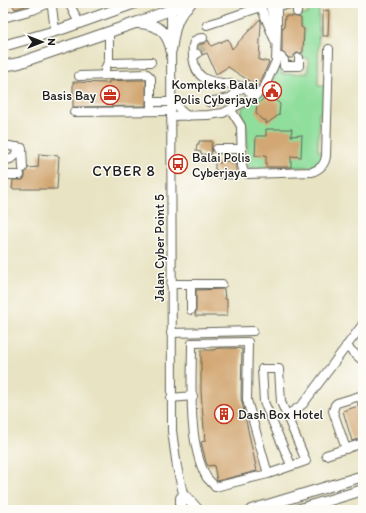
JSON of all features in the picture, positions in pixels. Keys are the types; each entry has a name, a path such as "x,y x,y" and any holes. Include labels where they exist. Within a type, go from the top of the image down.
{"main road":[{"path":"3,46 55,31 135,3"},
{"path":"3,66 19,63 136,23 171,7 190,3"},
{"path":"171,50 178,17 190,3"},
{"path":"136,23 148,23 161,30 169,40 171,50"},
{"path":"251,510 363,476"},
{"path":"296,510 363,490"},
{"path":"181,510 183,496"},
{"path":"183,496 198,510"}],"street":[{"path":"3,18 33,10 49,3 52,6 55,31"},
{"path":"69,3 79,23"},
{"path":"207,25 261,7 297,4 297,12"},
{"name":"Jalan Cyber Point 5","path":"171,7 172,431 184,510"},
{"path":"151,106 171,114 187,116 214,115 231,110 254,97 264,88 273,70 277,57 277,29 271,7"},
{"path":"271,7 277,46"},
{"path":"109,32 111,62 116,67 117,75"},
{"path":"203,38 194,41 193,45 196,55 196,68 204,78 210,81 243,87 247,89 254,97"},
{"path":"231,110 241,126 242,170 244,173 312,172 321,168 326,160 329,49"},
{"path":"277,57 281,57 284,60 284,66 299,66 299,58"},
{"path":"105,75 105,69 111,62 151,62"},
{"path":"79,76 147,74 151,78 151,106"},
{"path":"209,102 230,98 243,87"},
{"path":"74,112 151,106 171,98 187,116"},
{"path":"171,132 176,124 187,116"},
{"path":"3,145 22,148 21,172 3,175"},
{"path":"3,163 16,156 18,147"},
{"path":"217,149 226,153 242,149"},
{"path":"172,284 222,284"},
{"path":"191,284 191,310"},
{"path":"286,415 296,410 303,404 363,324"},
{"path":"172,333 253,331"},
{"path":"268,474 247,400 248,342 192,343 194,432 198,454 207,478 215,487 268,474 306,461 281,402 279,369 262,369 264,402 291,465"},
{"path":"346,346 363,361"},
{"path":"172,398 193,396"},
{"path":"346,449 334,415 334,408 337,403 362,396 363,405"},
{"path":"326,455 363,443"},
{"name":"Jalan Cyber Point 5","path":"183,496 190,510"}],"green space":[{"path":"308,3 319,3 318,86 324,86 323,112 319,113 318,151 323,152 322,157 318,163 311,167 247,168 247,127 242,115 242,108 256,98 268,86 276,74 280,61 282,68 281,74 308,73 308,58 302,58 304,29 301,27 301,15 308,14"}],"building":[{"path":"12,3 35,3 15,9"},
{"path":"329,10 328,36 323,36 323,11"},
{"path":"285,16 301,18 301,27 304,29 303,51 302,53 296,53 292,58 289,58 282,52 282,28 284,27"},
{"path":"260,19 259,60 269,62 259,85 257,86 228,67 216,74 207,53 202,55 202,51 198,49 199,45 206,43 208,40 211,46 228,39 232,49"},
{"name":"Basis Bay","path":"146,80 146,106 73,107 73,82 109,83 109,81"},
{"path":"264,98 274,99 280,104 279,115 266,124 266,120 262,120 256,113 257,105"},
{"path":"266,129 292,129 291,136 302,135 301,157 291,156 291,167 266,167 266,155 255,156 256,136 266,136"},
{"path":"199,141 212,141 211,155 201,154 201,152 196,151"},
{"path":"39,154 59,156 57,189 12,189 13,180 23,180 28,168 38,167"},
{"path":"222,161 231,161 230,164 236,164 236,179 217,178 218,170 215,170 215,162 221,163"},
{"path":"224,289 225,299 227,299 227,316 195,316 196,290"},
{"name":"Dash Box Hotel","path":"219,348 242,349 241,398 257,471 217,481 214,465 208,466 201,442 205,441 201,392 201,350 213,350"},
{"path":"358,406 363,410 363,437 352,441 343,411"}],"tunnel":[{"path":"198,53 204,45 203,38"}],"place":[{"name":"Kompleks Balai Polis Cyberjaya","path":"272,91"},
{"name":"Basis Bay","path":"110,95"},
{"name":"Balai Polis Cyberjaya","path":"178,164"},
{"name":"Dash Box Hotel","path":"224,414"}],"district":[{"name":"CYBER 8","path":"124,171"}]}
